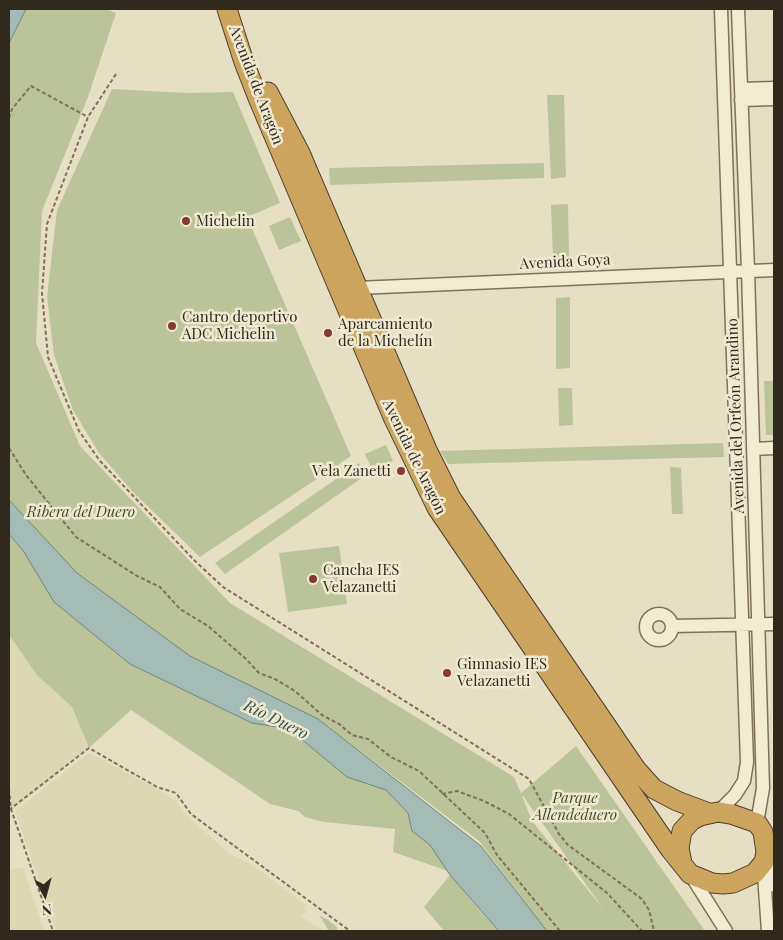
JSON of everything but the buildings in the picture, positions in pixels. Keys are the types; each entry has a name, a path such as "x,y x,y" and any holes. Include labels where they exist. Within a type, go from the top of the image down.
{"highway":[{"name":"Avenida de Aragón","path":"228,9 246,68 393,417 437,508 670,849 686,868"},
{"name":"Avenida de Aragón","path":"228,9 254,66 300,153 427,450 451,498 636,768 654,789 676,801 714,813"},
{"path":"714,813 746,817 764,825 768,863 746,878 733,883 712,883 686,868 679,848 682,831 692,820 714,813"}],"street":[{"name":"Avenida del Orfeón Arandino","path":"714,813 735,795 744,781 747,762 722,9"},
{"name":"Avenida del Orfeón Arandino","path":"738,9 748,270 764,825"},
{"path":"741,95 774,88"},
{"path":"741,95 774,99"},
{"path":"319,241 327,242 357,288"},
{"name":"Avenida Goya","path":"357,288 774,270"},
{"path":"753,449 774,448"},
{"path":"672,626 774,624"},
{"path":"768,863 766,899 768,931"},
{"path":"686,868 726,931"}],"path":[{"path":"116,74 88,117 47,224 42,293 48,357 71,416 100,462 195,561 223,587 529,779 564,839 642,900 649,910 654,931"},
{"path":"9,118 12,109 31,86 88,117"},
{"path":"9,448 26,475 76,537 137,576 160,587 180,609 208,626 259,673 275,679 294,690 322,715 339,724 352,735 368,739 391,757 419,771 485,833 497,855 560,931"},
{"path":"10,809 89,748 157,787 176,793 191,814 350,931"},
{"path":"9,789 10,809 53,931"},
{"path":"442,794 457,791 484,801 509,814 606,893 642,931"}],"shaded area":[{"path":"9,635 37,675 72,707 89,748 9,813"},
{"path":"89,753 163,792 175,801 190,819 230,854 251,864 306,905 304,908 307,911 301,917 325,931 56,931 15,811"},
{"path":"23,867 44,931 9,931 9,870"}],"green space":[{"name":"Ribera del Duero","path":"26,9 106,9 116,13 88,97 42,211 36,343 80,446 230,603 514,777 521,793 576,746 705,931 547,931 479,841 318,719 190,656 77,573 9,500 9,43","holes":["523,796 604,910 532,821"]},
{"name":"Cantro deportivo ADC Michelin","path":"112,89 187,93 233,92 280,203 247,217 351,456 200,557 133,492 99,453 73,410 54,355 47,297 57,210"},
{"path":"547,95 564,95 566,177 551,179"},
{"path":"544,163 544,178 330,185 329,168"},
{"path":"568,204 569,258 553,258 551,205"},
{"path":"290,217 301,241 279,250 269,226"},
{"path":"570,297 570,368 556,369 556,298"},
{"path":"764,381 774,381 774,435 766,435"},
{"path":"558,388 572,388 573,425 559,426"},
{"path":"723,443 724,457 448,464 440,451"},
{"path":"386,445 393,461 373,471 365,454"},
{"path":"359,463 366,475 225,574 215,563"},
{"path":"670,467 681,468 683,514 672,514"},
{"path":"9,534 24,552 54,602 130,664 252,723 283,728 300,738 347,777 386,790 408,813 412,831 430,845 448,871 393,852 395,829 324,822 305,817 298,811 270,804 131,710 89,748 72,707 37,675 9,635"},
{"name":"Cancha IES Velazanetti","path":"339,546 347,604 288,612 279,553"},
{"path":"450,875 499,931 444,931 424,907"},
{"path":"319,915 337,927 337,931 329,931"}],"water":[{"path":"9,9 26,9 9,43"},
{"name":"Río Duero","path":"9,500 77,573 190,656 318,719 481,846 547,931 499,931 450,875 430,845 412,831 408,813 386,790 347,777 300,738 283,728 252,723 130,664 54,602 24,552 9,534"}],"place":[{"name":"Michelin","path":"186,221"},
{"name":"Cantro deportivo ADC Michelin","path":"172,326"},
{"name":"Aparcamiento de la Michelín","path":"328,333"},
{"name":"Vela Zanetti","path":"401,471"},
{"name":"Cancha IES Velazanetti","path":"313,579"},
{"name":"Gimnasio IES Velazanetti","path":"447,673"}],"park label":[{"name":"Parque Allendeduero","path":"575,806"}]}
